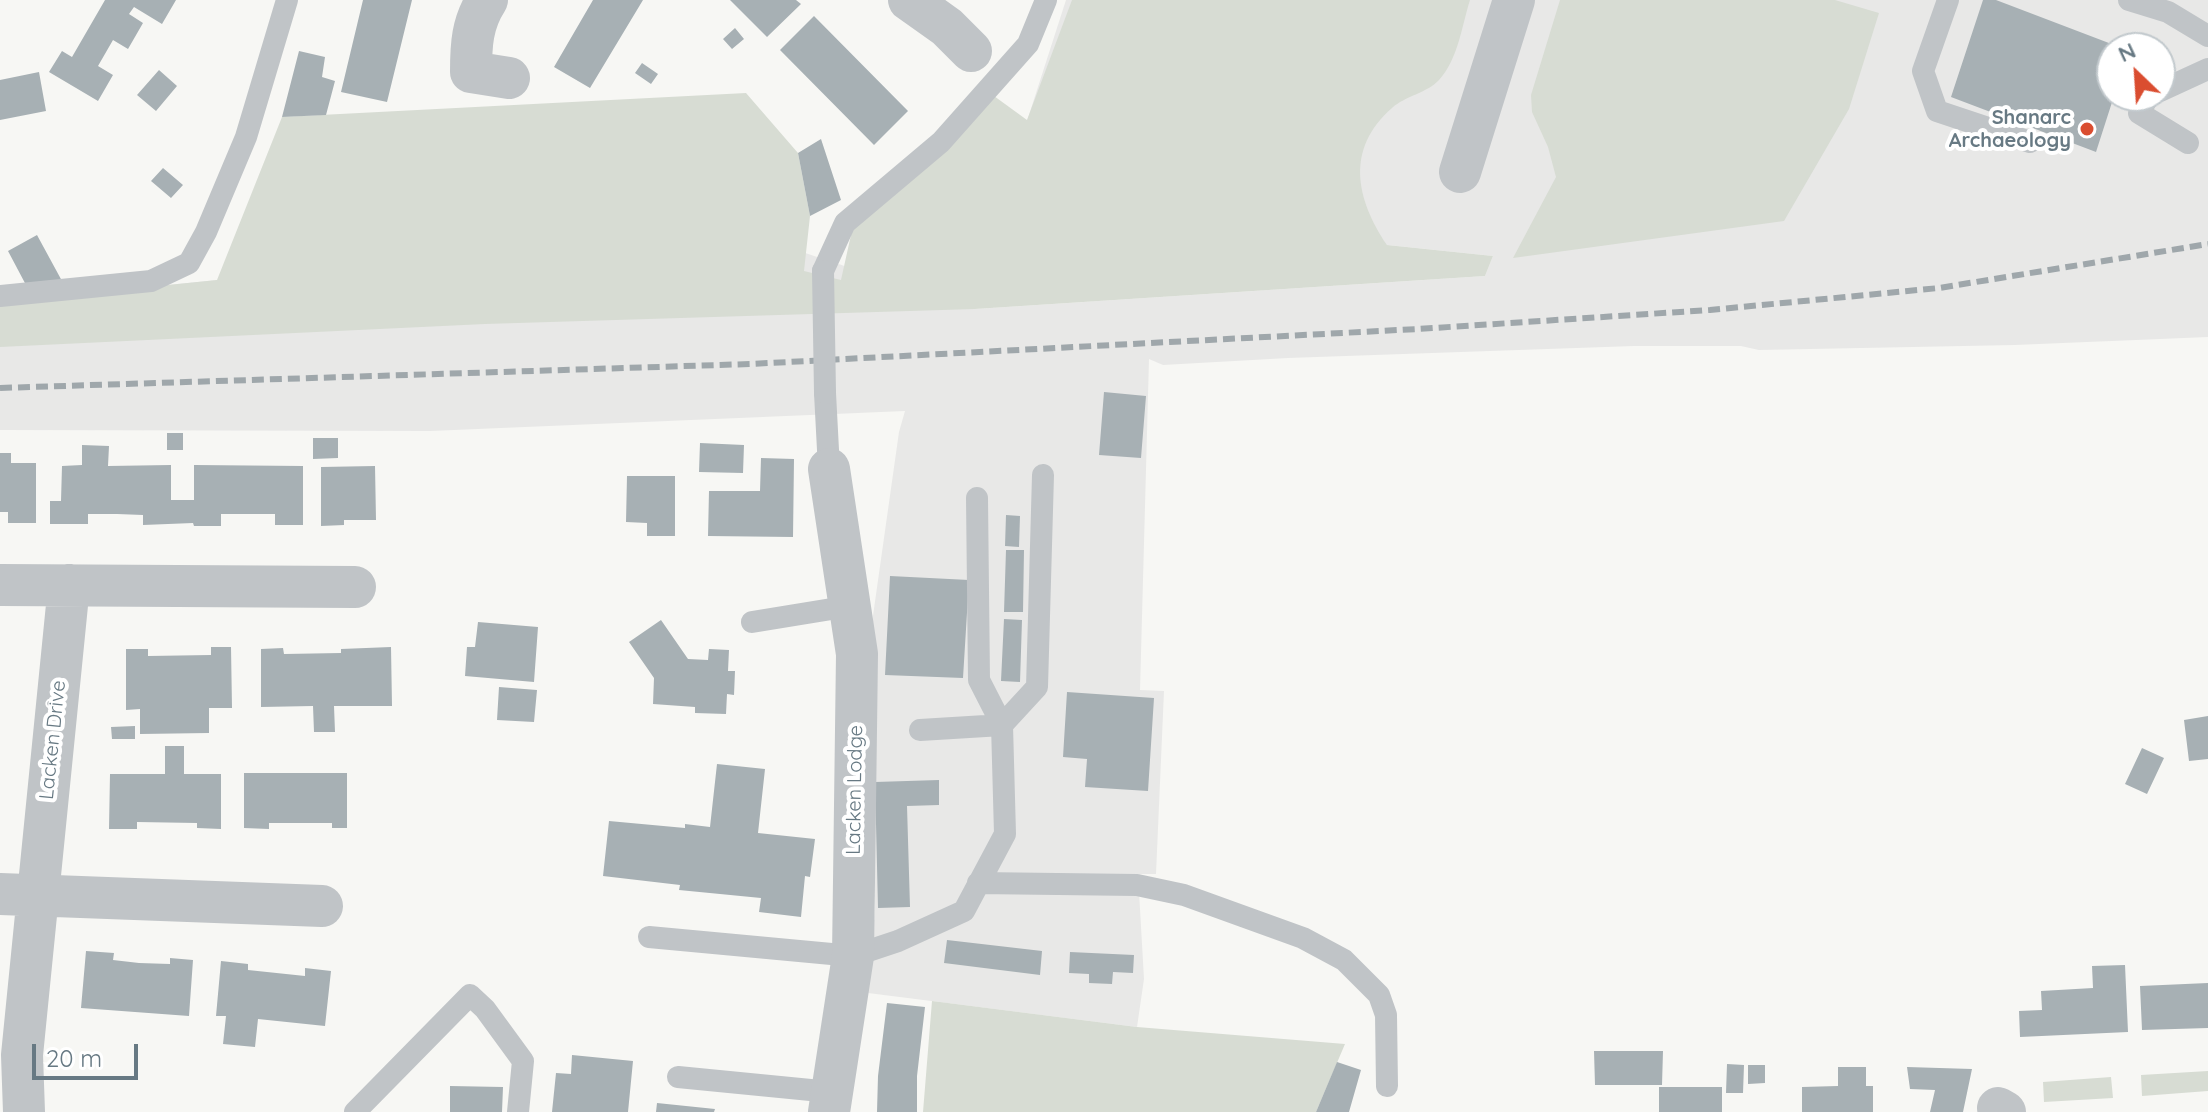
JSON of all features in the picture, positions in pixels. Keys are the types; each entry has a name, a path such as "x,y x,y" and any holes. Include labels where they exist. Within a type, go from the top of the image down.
{"street":[{"path":"487,0 479,12 471,38 471,72 509,78"},
{"path":"909,0 947,27 971,51"},
{"path":"1460,172 1514,0"},
{"name":"Lacken Lodge","path":"829,469 857,654 853,956 830,1102"},
{"path":"0,585 355,587"},
{"name":"Lacken Drive","path":"24,1112 18,894 69,585"},
{"path":"18,894 322,906"}],"lane":[{"path":"0,296 151,281 189,263 206,232 246,137 287,0"},
{"path":"829,469 823,271 845,223 941,142 1028,44 1046,0"},
{"path":"1948,0 1923,71 1937,111 2030,142"},
{"path":"2144,2 2168,12 2208,36"},
{"path":"2176,84 2208,69"},
{"path":"2140,112 2188,143"},
{"path":"920,730 1002,725 1037,687 1043,475"},
{"path":"649,937 853,956 898,941 964,911 1005,834 1002,725 979,680 977,498"},
{"path":"752,622 850,606"},
{"path":"978,883 1137,885 1184,895 1303,938 1344,960 1379,995 1386,1015 1387,1086"},
{"path":"355,1112 470,995 485,1009 523,1061 518,1112"},
{"path":"678,1077 830,1102"}],"shaded area":[{"path":"1066,0 2208,0 2208,337 2015,345 1759,350 1741,346 1634,346 1163,365 1149,359 1140,690 1164,691 1156,874 1138,874 1144,979 1137,1027 868,993 875,909 868,651 899,432 905,411 430,431 0,430 0,302 217,280 796,250 975,309 1485,276 1493,256 1387,245 1027,121"},
{"path":"1072,0 1470,0 1451,63 1439,80 1397,104 1377,124 1367,140 1360,175 1368,210 1387,245 1493,256 1485,276 975,309 485,324 0,347 0,302 217,280 282,117 746,93 798,153 810,216 804,271 841,280 853,226 994,96 1027,120"},
{"path":"1560,0 1835,0 1879,13 1849,109 1784,221 1513,258 1556,177 1548,147 1532,112 1531,95"},
{"path":"932,1001 1137,1027 1345,1044 1316,1112 923,1112"},
{"path":"2208,1071 2208,1091 2142,1096 2141,1075"},
{"path":"2111,1077 2113,1098 2044,1102 2043,1082"}],"building":[{"path":"105,0 176,0 162,24 134,7 129,14 143,23 128,49 113,40 98,66 113,75 98,101 49,72 62,51 72,57"},
{"path":"363,0 412,0 387,102 341,92"},
{"path":"593,0 643,0 590,88 554,67"},
{"path":"730,0 796,0 801,4 767,37"},
{"path":"1983,0 1996,0 2096,38 2096,112 2109,112 2096,152 1951,97"},
{"path":"814,16 908,111 874,145 780,50"},
{"path":"735,28 744,39 732,49 723,39"},
{"path":"299,51 325,57 322,77 335,81 326,115 282,117"},
{"path":"642,63 658,74 651,84 635,73"},
{"path":"159,70 177,86 156,111 137,95"},
{"path":"39,72 46,111 0,120 0,80"},
{"path":"821,139 841,200 810,216 798,153"},
{"path":"163,168 183,185 171,198 151,181"},
{"path":"37,235 62,281 26,285 8,251"},
{"path":"1104,392 1146,396 1141,458 1099,455"},
{"path":"167,433 183,433 183,450 167,450"},
{"path":"313,438 338,438 338,458 313,459"},
{"path":"700,443 744,445 743,473 699,472"},
{"path":"82,445 109,446 108,466 171,465 171,500 194,500 194,465 303,466 303,525 275,525 275,514 221,514 221,526 194,526 193,523 143,525 143,515 117,514 88,514 88,524 50,524 50,501 61,501 62,466 82,465"},
{"path":"0,453 11,453 11,463 36,463 36,523 8,523 8,512 0,512"},
{"path":"761,458 794,459 793,537 708,536 709,491 760,491"},
{"path":"375,466 376,520 344,520 344,525 321,526 321,467"},
{"path":"627,476 675,476 675,536 647,536 647,523 626,522"},
{"path":"1006,515 1020,516 1019,547 1005,546"},
{"path":"1006,550 1024,550 1023,612 1004,612"},
{"path":"890,576 969,580 963,678 885,675"},
{"path":"1004,619 1022,620 1020,682 1001,681"},
{"path":"661,620 688,659 708,660 709,649 729,650 728,671 735,671 734,695 727,694 726,714 695,713 695,707 653,704 654,678 629,642"},
{"path":"478,622 538,627 534,682 465,676 467,647 475,647"},
{"path":"211,647 231,647 232,708 209,708 209,733 140,734 140,709 126,710 126,649 148,649 148,656 211,655"},
{"path":"391,647 392,706 334,706 335,732 314,732 313,706 261,707 261,649 283,648 284,654 341,653 341,649"},
{"path":"499,687 537,690 534,722 497,720"},
{"path":"1067,692 1154,698 1148,791 1085,787 1087,759 1063,757"},
{"path":"2208,716 2208,759 2189,761 2184,720"},
{"path":"135,726 135,739 112,739 111,727"},
{"path":"165,746 184,746 184,774 221,774 221,829 197,828 197,823 137,822 137,829 109,829 110,774 165,774"},
{"path":"2142,748 2164,758 2147,794 2125,784"},
{"path":"717,764 765,769 758,833 815,839 810,877 805,876 801,917 759,912 761,898 679,890 680,885 603,876 609,821 685,828 685,824 710,827"},
{"path":"244,773 347,773 347,828 332,828 332,823 269,823 269,829 244,828"},
{"path":"939,780 939,805 907,806 910,907 878,908 875,782"},
{"path":"947,940 1042,951 1040,975 944,963"},
{"path":"86,951 114,953 113,960 139,963 170,964 170,958 193,960 189,1016 81,1008"},
{"path":"1070,952 1134,955 1133,973 1113,972 1112,984 1089,983 1089,974 1069,973"},
{"path":"221,961 248,964 248,970 305,976 305,968 331,971 325,1026 258,1019 255,1047 223,1044 226,1016 216,1016"},
{"path":"2125,965 2128,1032 2020,1037 2019,1011 2042,1010 2041,991 2093,988 2092,966"},
{"path":"2208,983 2208,1028 2142,1030 2140,986"},
{"path":"887,1003 925,1007 917,1076 917,1112 877,1112"},
{"path":"1594,1051 1663,1051 1662,1085 1595,1085"},
{"path":"572,1055 633,1061 628,1112 552,1112 556,1073 571,1074"},
{"path":"1337,1062 1361,1070 1349,1112 1316,1112"},
{"path":"1727,1064 1744,1065 1743,1093 1726,1093"},
{"path":"1748,1065 1765,1065 1765,1083 1748,1084"},
{"path":"1838,1067 1866,1067 1866,1086 1873,1086 1873,1112 1802,1112 1802,1087 1838,1086"},
{"path":"1907,1067 1972,1069 1963,1112 1930,1112 1935,1090 1910,1089"},
{"path":"450,1086 503,1087 502,1112 450,1112"},
{"path":"1659,1087 1722,1087 1722,1112 1659,1112"},
{"path":"657,1103 715,1109 714,1112 656,1112"}],"railway":[{"path":"0,388 750,364 1418,329 1710,310 1939,288 2208,244"}],"place":[{"name":"Shanarc Archaeology","path":"2087,129"}]}
